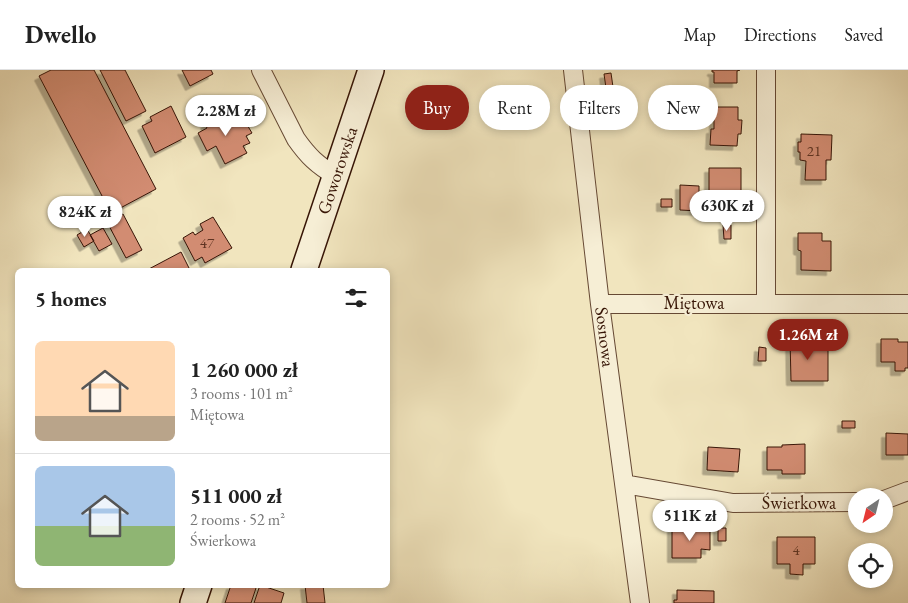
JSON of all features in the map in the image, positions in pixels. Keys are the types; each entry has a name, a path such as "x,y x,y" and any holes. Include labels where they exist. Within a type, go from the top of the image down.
{"main road":[{"name":"Goworowska","path":"305,268 371,70"},
{"path":"193,603 198,588"}],"street":[{"path":"261,70 296,139 311,159 320,167 336,176"},
{"name":"Sosnowa","path":"573,70 600,304 640,603"},
{"path":"766,70 766,303"},
{"name":"Miętowa","path":"600,304 908,304"},
{"name":"Świerkowa","path":"624,484 733,502 848,502"},
{"path":"893,497 908,491"}],"building":[{"path":"51,70 94,70 156,189 111,213 39,76"},
{"path":"100,70 125,70 146,111 126,121"},
{"path":"182,70 211,70 213,74 190,86"},
{"path":"712,70 740,70 737,71 737,83 714,83 714,72"},
{"path":"611,73 613,85 606,85 604,74"},
{"path":"171,106 186,137 155,153 142,126 152,121 150,117"},
{"path":"718,107 738,107 738,120 742,120 741,134 738,134 737,146 710,145 711,130 718,130"},
{"path":"226,113 230,121 237,117 241,125 246,123 252,133 246,136 250,143 243,146 247,153 225,164 216,146 207,151 198,133 207,128 205,124"},
{"path":"801,134 832,135 831,160 826,160 826,180 805,180 806,161 800,160 800,152 798,152 798,142 801,142"},
{"path":"709,168 741,168 741,198 709,198"},
{"path":"680,185 699,186 699,211 680,210"},
{"path":"661,199 672,199 672,207 661,207"},
{"path":"123,214 142,250 126,258 107,222"},
{"path":"213,217 232,248 205,263 202,257 195,261 183,238 193,232 195,235 203,230 200,224"},
{"path":"723,225 731,225 731,239 724,239"},
{"path":"103,228 112,244 99,251 90,235"},
{"path":"87,229 94,241 84,247 77,235"},
{"path":"798,233 822,233 822,241 831,241 831,271 801,270 801,251 798,250"},
{"path":"181,252 189,268 151,268"},
{"path":"790,339 814,339 814,349 828,349 828,381 791,381"},
{"path":"881,339 898,339 898,342 908,342 908,368 905,368 905,371 895,371 895,362 881,362"},
{"path":"759,347 766,348 766,361 758,361"},
{"path":"842,421 855,421 855,428 842,428"},
{"path":"886,433 908,434 908,455 886,455"},
{"path":"805,444 805,474 782,474 782,470 767,470 767,447"},
{"path":"708,447 740,449 738,472 707,470"},
{"path":"694,526 710,526 710,550 701,549 701,558 672,558 672,528 694,528"},
{"path":"718,528 726,528 726,541 718,541"},
{"path":"777,537 815,537 815,564 803,564 803,575 790,574 790,564 777,564"},
{"path":"230,588 256,588 251,603 225,603"},
{"path":"259,588 269,588 284,593 281,603 254,603"},
{"path":"305,588 323,588 325,603 307,603"},
{"path":"677,590 714,591 714,603 674,603 674,600 677,600"}]}
